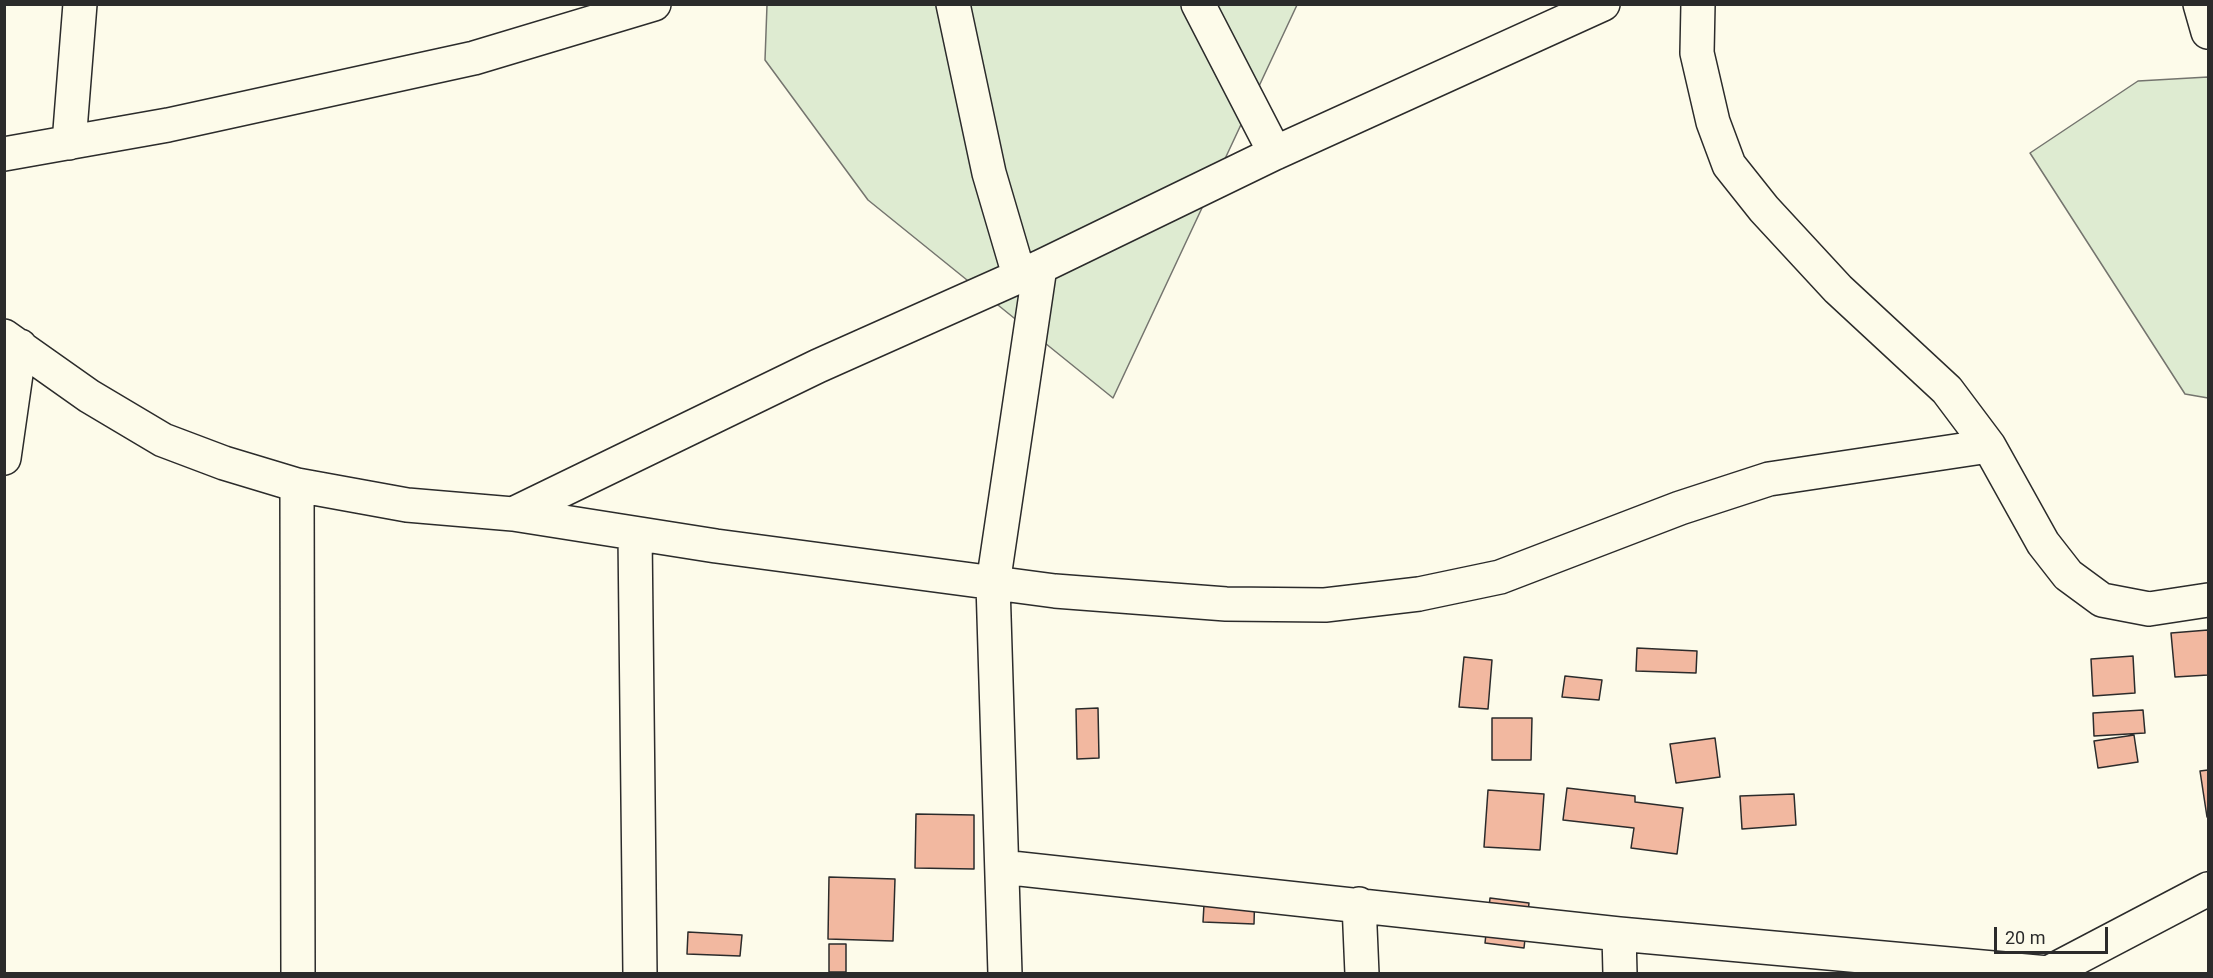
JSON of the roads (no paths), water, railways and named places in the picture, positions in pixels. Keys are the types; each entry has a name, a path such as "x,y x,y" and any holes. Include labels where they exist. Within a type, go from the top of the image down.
{"street":[{"path":"69,143 80,4"},
{"path":"4,154 168,125 474,58 654,4"},
{"path":"953,4 988,173 1030,271 993,584 1005,974"},
{"path":"1198,4 1275,153"},
{"path":"513,514 818,366 1030,271 1275,153 1603,4"},
{"path":"1698,4 1697,53 1713,122 1729,165 1764,209 1838,289 1947,390 1989,446 2043,543 2068,574 2102,600 2149,609 2208,600"},
{"path":"2200,4 2208,32"},
{"path":"12,341 89,396 163,440 224,463 297,485 407,505 513,514 635,534 993,584 1226,604 1325,605 1419,594 1500,577 1680,508 1769,479 1989,446"},
{"path":"4,458 12,341"},
{"path":"297,485 298,974"},
{"path":"635,534 640,974"},
{"path":"1002,867 1619,934 2048,973 2208,889"},
{"path":"1359,904 1362,974"},
{"path":"1619,934 1620,974"}]}
